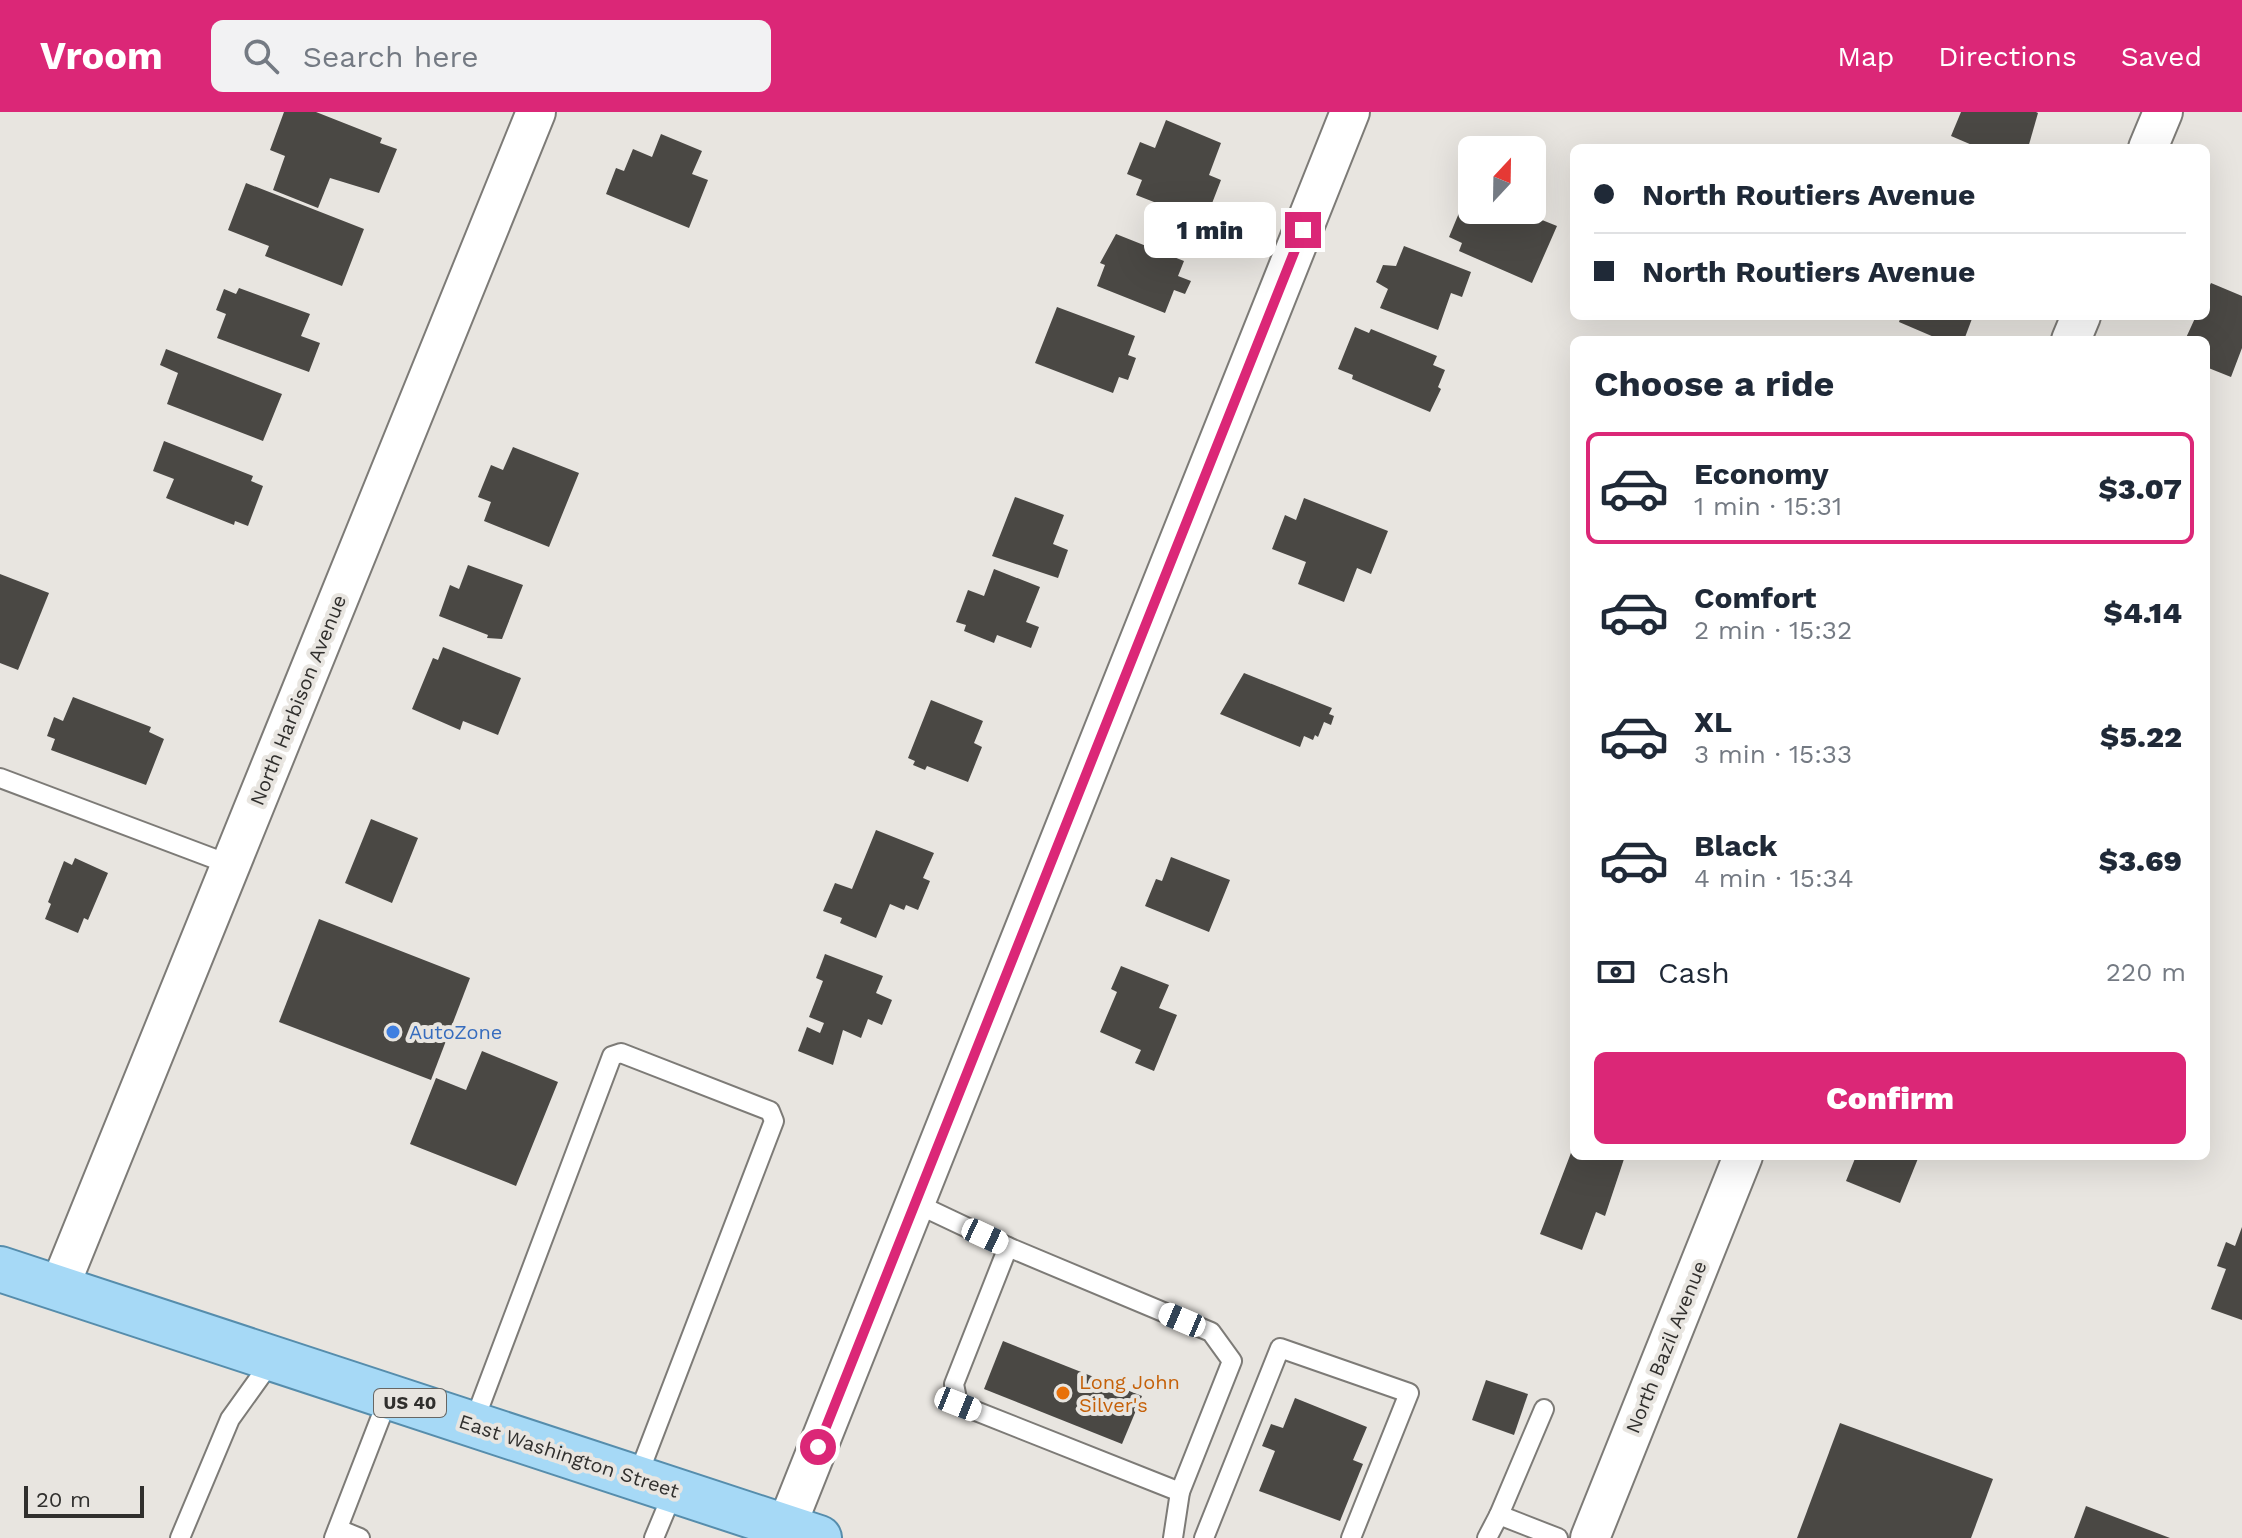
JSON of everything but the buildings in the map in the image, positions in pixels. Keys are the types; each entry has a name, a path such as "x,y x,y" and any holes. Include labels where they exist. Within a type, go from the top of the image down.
{"main road":[{"name":"East Washington Street","path":"0,1269 803,1533"}],"street":[{"name":"North Harbison Avenue","path":"59,1288 536,112"},
{"path":"803,1533 915,1203 1350,112"},
{"path":"2150,144 2163,112"},
{"name":"North Bazil Avenue","path":"1590,1538 1741,1160"}],"lane":[{"path":"0,778 231,865"},
{"path":"473,1424 612,1056 621,1053 770,1111 774,1121 655,1484 654,1538"},
{"path":"915,1203 1008,1247 1211,1332 1232,1361 1180,1492 1173,1538"},
{"path":"1008,1247 954,1384 958,1404 1180,1492"},
{"path":"1204,1538 1280,1348 1409,1393 1351,1538"},
{"path":"180,1538 230,1419 273,1359"},
{"path":"360,1538 336,1534 389,1396"},
{"path":"1487,1538 1544,1409"},
{"path":"1499,1515 1558,1538"}],"place":[{"name":"AutoZone","path":"393,1032"},
{"name":"Long John Silver's","path":"1063,1393"}],"route":[{"path":"818,1447 1303,230"}]}
